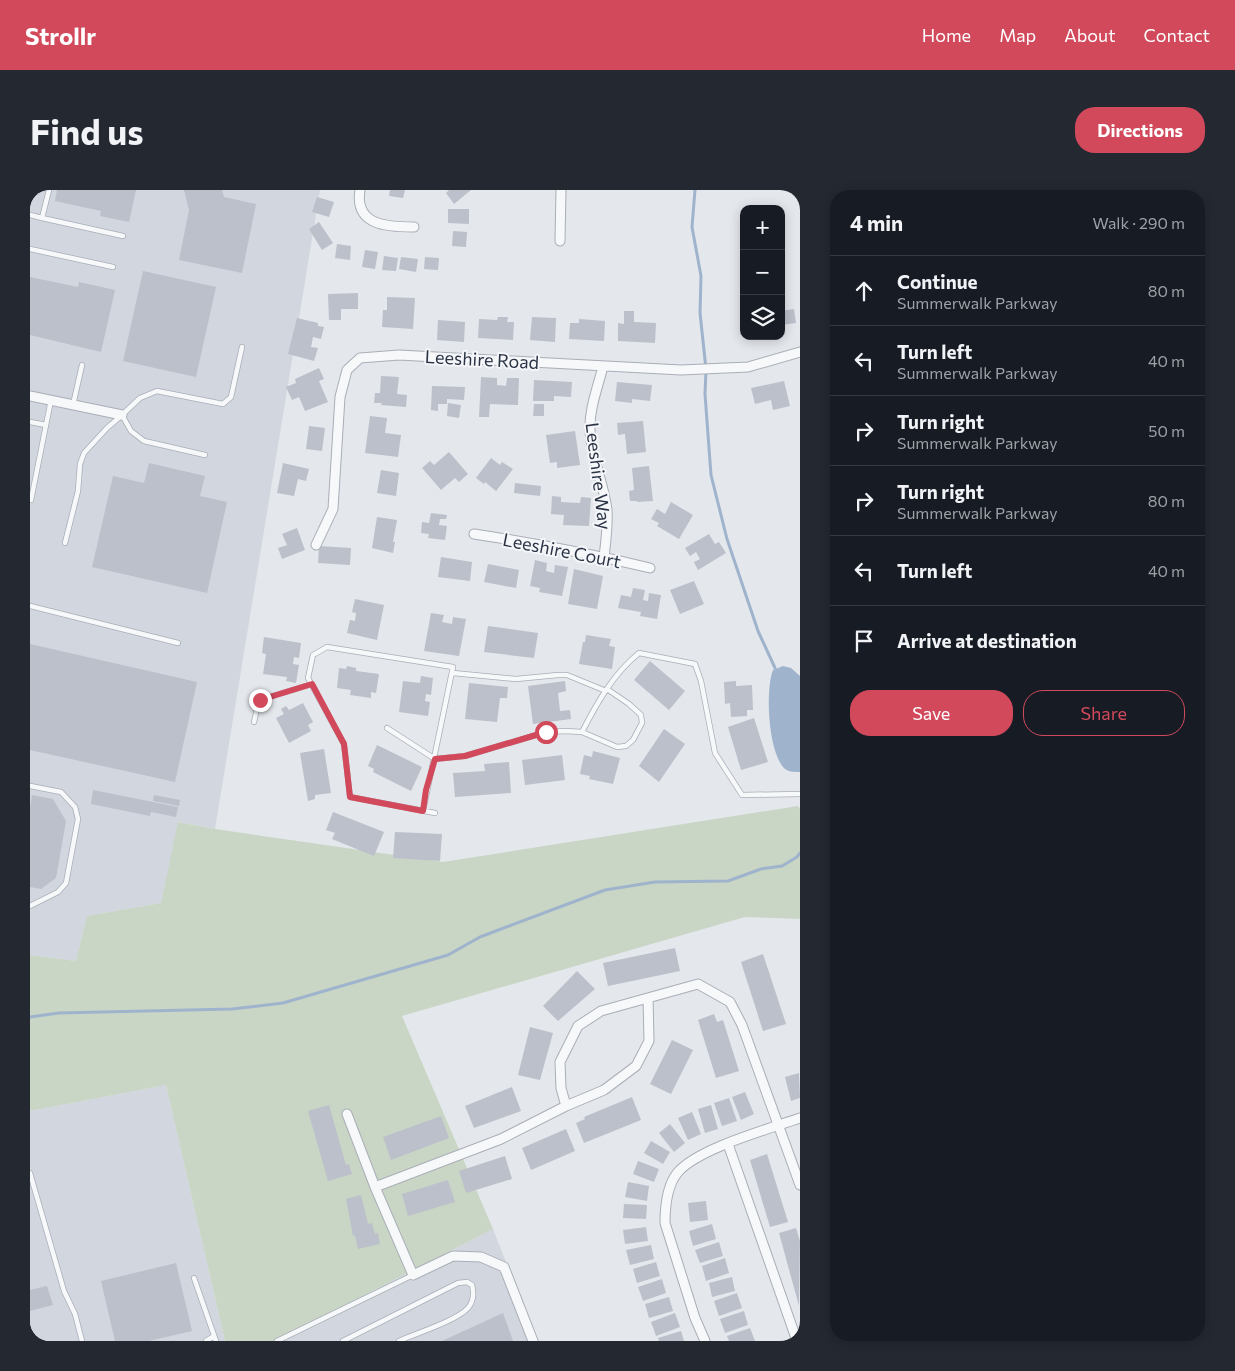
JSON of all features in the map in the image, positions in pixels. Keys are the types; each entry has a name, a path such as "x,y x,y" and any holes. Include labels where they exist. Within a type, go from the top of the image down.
{"street":[{"path":"360,190 361,210 373,222 389,227 414,227"},
{"path":"560,241 561,190"},
{"name":"Leeshire Road","path":"316,545 333,509 340,397 347,370 360,358 399,355 680,370 748,367 800,352"},
{"name":"Leeshire Way","path":"603,366 592,405 590,429 594,458 607,510 607,538 604,557"},
{"path":"30,396 122,415"},
{"name":"Leeshire Court","path":"474,534 604,557 650,568"},
{"path":"566,1106 561,1088 560,1062 578,1026 601,1011 698,984 730,1002 742,1025 763,1081 777,1126 800,1185"},
{"path":"375,1187 501,1139 566,1106 604,1090 636,1066 649,1041 648,998"},
{"path":"347,1114 375,1187 413,1275 453,1256 481,1257 504,1268 533,1341"},
{"path":"705,1341 695,1318 665,1223 665,1211 670,1186 677,1173 686,1165 718,1147 800,1118"},
{"path":"728,1144 798,1337"}],"lane":[{"path":"42,218 49,190"},
{"path":"30,215 123,236"},
{"path":"30,249 113,267"},
{"path":"65,543 78,491 80,464 84,453 107,428 140,398 157,391 223,404 231,397 242,347"},
{"path":"74,405 82,365"},
{"path":"31,500 51,400"},
{"path":"122,415 131,431 144,441 205,455"},
{"path":"30,422 46,425"},
{"path":"30,606 178,643"},
{"path":"387,728 435,759 465,756 546,732 565,730 582,732 617,747 626,746 642,723 641,715 629,704 607,690 568,675 516,679 453,670 327,646 313,655 308,678 344,744 350,797 435,813"},
{"path":"582,732 616,676 639,653 695,664 701,681 715,753 742,795 800,794"},
{"path":"423,811 453,670"},
{"path":"254,722 260,700 312,684"},
{"path":"30,786 61,792 75,807 78,819 66,883 58,892 30,906"},
{"path":"30,1174 64,1291 75,1314 82,1341"},
{"path":"277,1341 413,1275"},
{"path":"194,1278 215,1339 206,1341"},
{"path":"343,1341 458,1283 467,1282 472,1285 473,1299 468,1308 456,1316 399,1341"}],"shaded area":[{"path":"30,190 320,190 215,829 179,822 161,903 87,916 76,961 30,955"},
{"path":"166,1085 225,1341 30,1341 30,1111"},
{"path":"493,1229 537,1341 275,1341"}],"green space":[{"path":"798,806 800,809 800,919 745,917 402,1016 493,1229 275,1341 225,1341 166,1085 30,1111 30,955 76,961 87,916 161,903 178,822 443,862"}],"water":[{"path":"783,666 791,668 800,676 800,772 785,769 779,761 772,736 769,706 771,679 773,670"}],"building":[{"path":"30,190 40,190 39,195 30,193"},
{"path":"57,190 136,190 129,222 100,216 101,211 55,201"},
{"path":"184,190 222,190 224,197 256,204 242,273 179,260 189,210"},
{"path":"390,190 405,190 403,198 389,196"},
{"path":"449,190 471,190 454,204 446,193"},
{"path":"317,197 334,202 329,217 312,212"},
{"path":"448,209 469,209 469,224 448,223"},
{"path":"319,222 333,243 322,250 309,229"},
{"path":"453,231 467,232 466,247 452,246"},
{"path":"337,244 351,246 350,260 335,258"},
{"path":"365,250 378,252 375,269 362,267"},
{"path":"384,256 398,258 396,271 382,270"},
{"path":"401,257 418,259 416,272 399,269"},
{"path":"425,257 439,258 438,270 424,269"},
{"path":"143,271 216,287 196,377 123,361"},
{"path":"30,277 78,287 79,282 115,290 101,352 30,335"},
{"path":"358,293 358,309 341,309 341,320 329,320 328,294"},
{"path":"387,297 415,298 413,329 382,327 383,310 387,310"},
{"path":"794,309 796,323 785,324 785,310"},
{"path":"624,311 634,311 634,322 656,323 655,343 618,341 618,323 624,324"},
{"path":"498,317 508,317 507,322 514,322 513,340 478,338 479,319 497,320"},
{"path":"532,317 556,318 555,342 530,340"},
{"path":"297,318 318,323 318,326 324,327 321,339 313,337 311,347 318,348 314,361 288,354"},
{"path":"579,319 605,321 604,341 569,339 570,323 579,323"},
{"path":"438,320 465,322 464,342 437,340"},
{"path":"319,368 324,379 319,381 328,402 305,411 299,397 292,400 286,387 296,383 295,379"},
{"path":"381,376 399,377 397,394 407,395 406,407 374,403 375,393 380,393"},
{"path":"481,377 497,378 497,385 506,386 507,378 519,378 518,405 490,404 489,417 479,417"},
{"path":"534,380 572,382 571,397 554,396 554,401 533,401"},
{"path":"784,381 790,406 773,410 771,400 755,404 751,388"},
{"path":"617,382 652,385 650,401 632,399 632,403 615,401"},
{"path":"432,386 465,387 464,400 447,399 447,404 438,404 438,411 431,410"},
{"path":"448,403 461,405 459,418 447,416"},
{"path":"534,404 544,404 544,416 533,416"},
{"path":"370,416 387,418 385,433 401,435 398,457 365,453"},
{"path":"643,421 646,452 627,454 625,434 618,435 617,423"},
{"path":"309,426 325,428 322,451 306,449"},
{"path":"575,431 580,465 557,468 557,462 550,463 546,435"},
{"path":"449,452 468,474 459,482 455,478 441,490 422,468 430,461 434,465"},
{"path":"491,458 500,465 502,462 513,469 496,491 485,482 484,484 476,478"},
{"path":"149,463 205,476 200,496 227,502 207,593 92,567 113,476 144,483"},
{"path":"283,463 309,469 306,481 298,479 294,496 277,493"},
{"path":"649,466 653,501 630,501 629,491 634,490 632,468"},
{"path":"381,470 399,473 396,496 377,493"},
{"path":"515,483 541,486 540,496 514,493"},
{"path":"552,496 561,497 561,502 580,503 581,497 591,498 589,526 563,525 564,515 551,514"},
{"path":"671,502 693,515 679,539 657,526 659,523 651,519 657,509 665,514"},
{"path":"431,513 447,515 446,519 440,519 439,525 447,526 445,540 428,538 429,534 421,533 422,522 429,523"},
{"path":"377,517 397,520 393,553 372,548"},
{"path":"297,528 305,550 282,559 278,548 287,545 282,534"},
{"path":"709,534 715,544 719,542 726,553 698,570 694,562 700,559 696,552 690,556 685,548"},
{"path":"319,546 351,548 350,565 318,563"},
{"path":"441,557 472,562 470,581 438,577"},
{"path":"535,560 547,563 546,571 554,573 555,565 568,567 562,596 539,592 540,588 530,586"},
{"path":"488,564 519,570 516,588 484,582"},
{"path":"574,569 603,576 597,609 568,604"},
{"path":"694,581 704,604 680,614 670,590"},
{"path":"633,588 645,590 643,600 648,601 649,593 661,595 657,619 640,616 641,612 618,608 621,595 631,597"},
{"path":"355,599 384,605 377,640 347,633 350,620 355,621 356,613 352,612"},
{"path":"431,613 444,615 442,622 452,624 453,617 466,619 459,656 424,651"},
{"path":"488,626 538,633 534,658 484,652"},
{"path":"586,635 611,639 609,646 615,647 612,669 579,664"},
{"path":"264,637 301,643 299,658 294,657 293,664 299,665 296,683 286,681 287,677 263,674 266,654 262,653"},
{"path":"30,644 197,682 175,782 30,750"},
{"path":"650,661 685,691 669,710 634,680"},
{"path":"347,666 356,668 356,671 379,674 376,693 371,692 371,698 350,695 351,690 337,688 339,668 346,669"},
{"path":"421,676 433,678 431,695 426,694 425,701 430,702 428,716 399,712 403,681 420,683"},
{"path":"565,681 566,691 558,693 560,711 570,710 571,719 533,724 528,686"},
{"path":"736,681 736,686 752,685 753,710 747,710 747,716 731,717 730,703 725,704 724,682"},
{"path":"469,683 508,687 507,698 500,698 497,722 465,719"},
{"path":"303,703 313,722 308,725 311,731 289,743 276,718 284,714 281,709 286,706 289,710"},
{"path":"754,718 768,762 741,770 728,727"},
{"path":"664,729 685,744 659,782 639,766"},
{"path":"377,745 422,767 411,791 373,772 374,769 368,766"},
{"path":"324,749 331,793 315,795 315,799 308,801 300,753"},
{"path":"593,751 620,758 613,784 589,779 590,776 580,774 584,755 592,757"},
{"path":"562,755 565,780 525,785 522,760"},
{"path":"509,762 511,793 455,797 453,773 485,771 484,764"},
{"path":"93,790 178,807 176,817 151,812 150,816 91,804"},
{"path":"32,795 53,799 66,821 56,878 41,889 30,887 30,808"},
{"path":"154,795 180,800 179,806 153,801"},
{"path":"333,812 384,832 374,856 332,839 335,833 326,830"},
{"path":"395,832 442,834 440,861 393,858"},
{"path":"675,948 680,971 608,986 603,963"},
{"path":"763,954 786,1024 763,1031 741,962"},
{"path":"577,971 595,989 558,1021 543,1006"},
{"path":"714,1014 717,1022 723,1020 739,1071 716,1078 698,1020"},
{"path":"530,1027 553,1033 540,1080 518,1075"},
{"path":"672,1040 693,1050 671,1094 650,1084"},
{"path":"799,1073 800,1098 791,1101 785,1077"},
{"path":"512,1087 521,1111 474,1128 465,1106"},
{"path":"745,1092 754,1114 741,1120 732,1097"},
{"path":"632,1097 641,1120 584,1143 576,1123 585,1119 584,1117"},
{"path":"729,1098 737,1121 722,1126 714,1103"},
{"path":"329,1105 346,1165 349,1164 352,1174 328,1181 308,1111"},
{"path":"711,1105 718,1129 705,1133 698,1109"},
{"path":"692,1112 701,1134 688,1140 678,1118"},
{"path":"441,1116 449,1138 391,1160 383,1137"},
{"path":"670,1124 685,1143 674,1152 659,1133"},
{"path":"566,1129 575,1151 531,1170 522,1148"},
{"path":"651,1141 670,1152 663,1164 644,1153"},
{"path":"767,1154 788,1222 770,1227 750,1160"},
{"path":"505,1156 512,1179 466,1193 459,1171"},
{"path":"638,1161 659,1169 654,1182 633,1174"},
{"path":"448,1180 455,1202 408,1216 402,1194"},
{"path":"628,1182 649,1186 647,1201 625,1197"},
{"path":"361,1195 368,1224 372,1223 375,1234 378,1233 380,1244 358,1249 355,1235 353,1236 346,1199"},
{"path":"706,1201 708,1220 690,1222 688,1203"},
{"path":"624,1204 647,1205 646,1219 623,1218"},
{"path":"712,1224 716,1239 693,1246 689,1231"},
{"path":"646,1227 648,1241 625,1244 623,1230"},
{"path":"796,1228 800,1241 799,1306 779,1233"},
{"path":"719,1242 723,1256 700,1263 695,1250"},
{"path":"651,1245 654,1259 630,1265 626,1250"},
{"path":"725,1258 729,1273 706,1281 702,1266"},
{"path":"656,1262 660,1276 637,1283 633,1269"},
{"path":"176,1263 192,1331 149,1341 115,1341 101,1281"},
{"path":"732,1277 735,1291 712,1297 709,1283"},
{"path":"662,1279 666,1293 643,1301 638,1287"},
{"path":"47,1286 53,1305 30,1311 30,1290"},
{"path":"737,1293 742,1308 719,1316 714,1301"},
{"path":"669,1297 673,1311 649,1318 645,1304"},
{"path":"744,1311 748,1325 725,1333 720,1319"},
{"path":"503,1313 513,1341 442,1341"},
{"path":"675,1313 680,1327 656,1336 651,1322"},
{"path":"750,1328 755,1341 729,1341 727,1336"},
{"path":"681,1331 684,1341 659,1341 658,1338"}],"waterway":[{"path":"695,190 692,227 701,276 700,313 706,369 705,394 711,475 727,539 758,631 775,668"},
{"path":"30,1017 59,1013 232,1009 283,1003 448,955 480,937 605,890 655,882 728,881 761,869 782,866 800,853"}],"route":[{"path":"260,700 312,684 344,744 350,797 423,811 426,790 435,759 465,756 546,732"}]}
